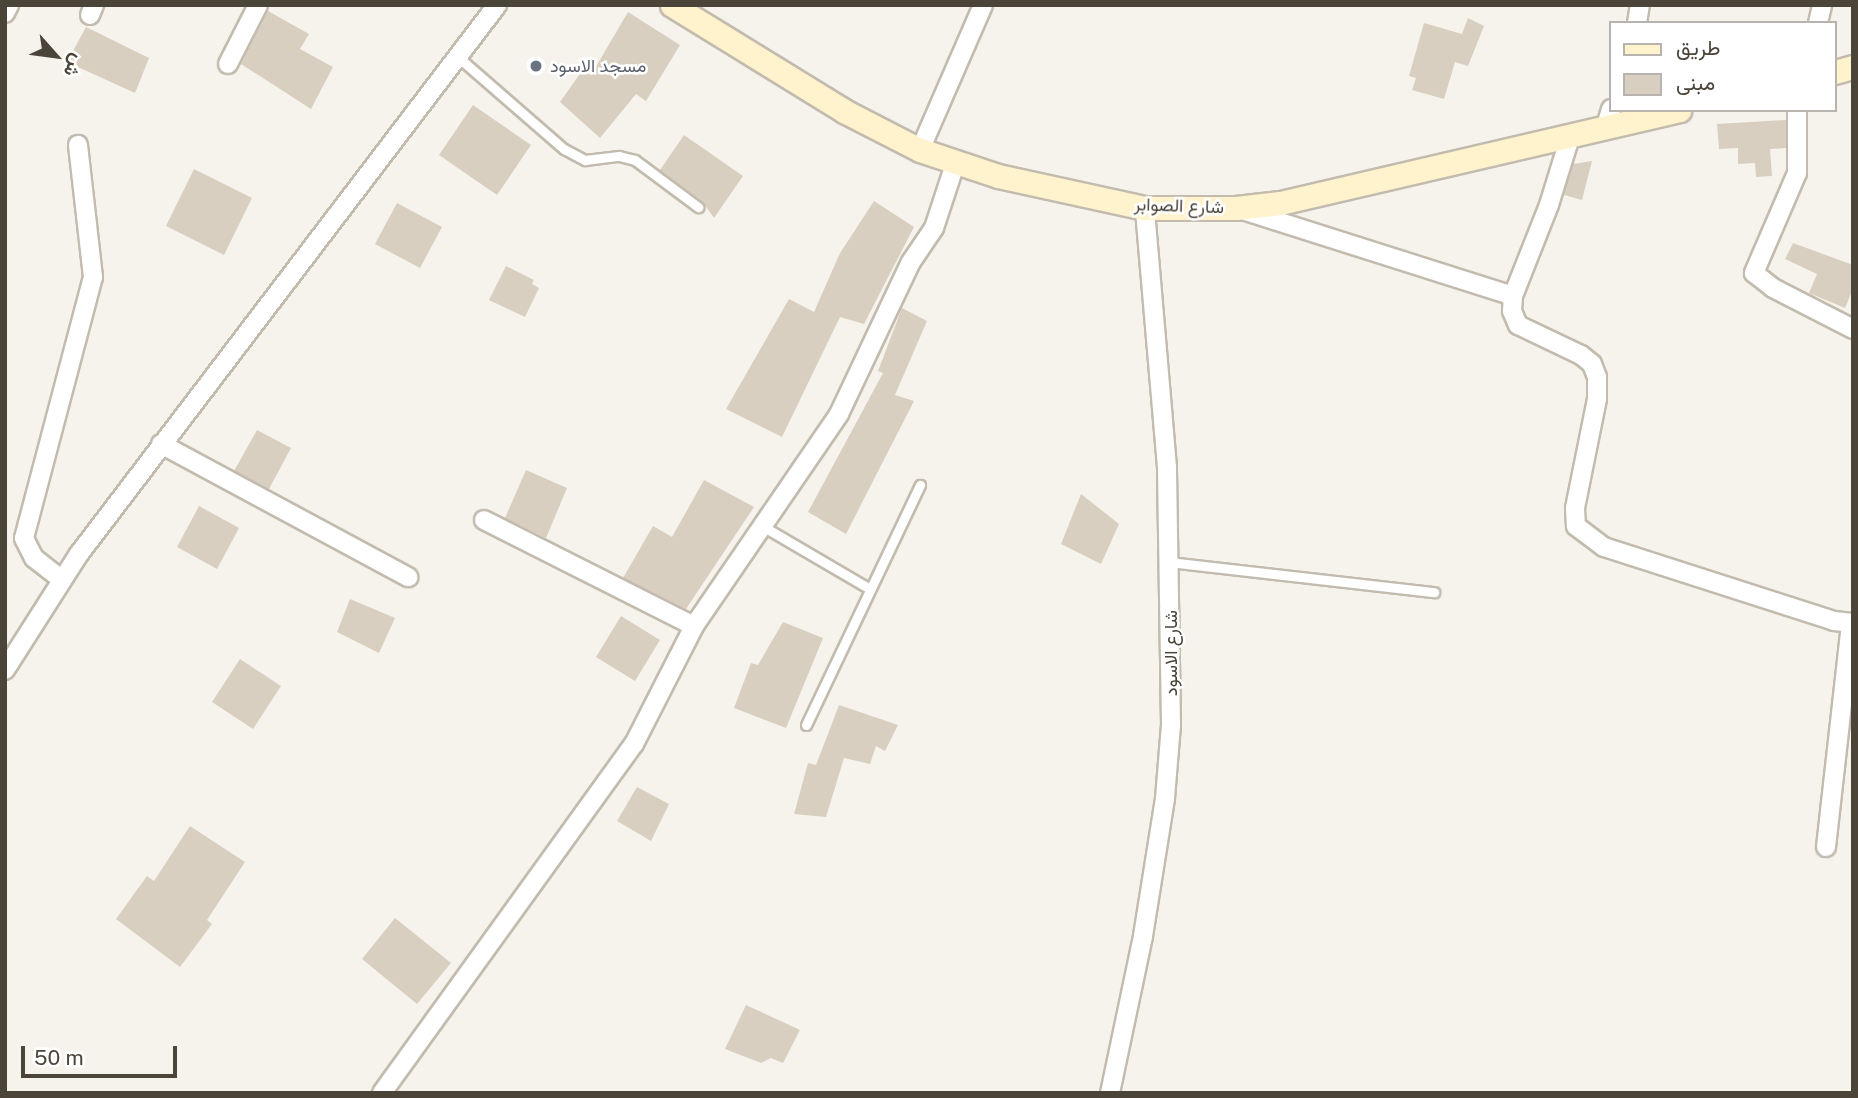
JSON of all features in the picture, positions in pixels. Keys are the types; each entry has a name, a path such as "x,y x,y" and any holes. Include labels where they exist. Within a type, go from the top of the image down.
{"street":[{"path":"5,13 9,5"},
{"path":"228,64 258,5"},
{"path":"5,670 61,579 497,5"},
{"name":"شارع الصوابر","path":"672,5 844,111 920,150 955,164 1145,208 1236,208 1280,203 1570,137 1608,119 1663,112"},
{"path":"920,150 983,5"},
{"path":"1837,74 1853,81"},
{"path":"1797,112 1797,173 1755,273 1773,288 1853,329"},
{"path":"1570,137 1549,205 1513,296 1518,325 1581,355 1592,364 1597,377 1597,399 1575,508 1576,526 1585,536 1604,547 1852,623 1826,848"},
{"path":"61,579 34,558 24,538 93,277 78,145"},
{"path":"382,1093 634,744 694,626 839,414 911,262 934,228 955,164"},
{"name":"شارع الاسود","path":"1110,1093 1143,936 1165,798 1171,725 1167,467 1145,208"},
{"path":"1236,208 1513,296"},
{"path":"161,444 408,577"},
{"path":"484,520 694,626"}],"lane":[{"path":"458,57 564,149 585,160 619,156 635,160 698,207"},
{"path":"806,725 920,485"},
{"path":"764,527 870,589"},
{"path":"1169,562 1434,592"}],"building":[{"path":"268,11 309,34 300,49 333,67 311,109 241,64"},
{"path":"628,12 680,45 646,101 636,94 600,138 560,102 584,68 591,75"},
{"path":"1468,18 1484,26 1468,66 1455,62 1444,99 1412,90 1416,78 1409,76 1424,23 1462,34"},
{"path":"86,27 149,58 135,93 67,62"},
{"path":"473,105 531,145 497,195 439,155"},
{"path":"1786,120 1786,148 1770,149 1772,176 1756,177 1755,163 1738,164 1738,148 1719,149 1717,124"},
{"path":"684,135 743,176 714,218 702,201 660,170"},
{"path":"1592,161 1582,200 1564,195 1573,164"},
{"path":"194,169 252,198 224,255 166,226"},
{"path":"874,201 914,227 864,324 840,317 782,437 726,409 789,299 814,312 840,253"},
{"path":"397,203 442,227 420,268 375,244"},
{"path":"1793,243 1853,265 1853,289 1845,308 1809,293 1817,274 1785,259"},
{"path":"506,266 534,280 532,284 539,288 525,317 489,300"},
{"path":"902,308 927,321 895,395 914,401 846,534 808,512 883,373 878,371"},
{"path":"257,430 291,448 269,489 234,471"},
{"path":"526,470 567,488 546,538 505,518"},
{"path":"704,480 754,507 686,609 623,578 653,526 672,537"},
{"path":"1081,494 1119,524 1101,564 1061,544"},
{"path":"199,506 239,528 217,569 177,547"},
{"path":"350,599 395,618 379,653 337,632"},
{"path":"621,616 660,640 635,681 596,657"},
{"path":"783,622 823,638 786,728 734,708 751,663 758,665"},
{"path":"240,659 281,686 253,729 212,702"},
{"path":"839,705 898,725 885,751 876,746 870,764 844,758 826,817 794,814 808,763 816,765"},
{"path":"637,787 669,804 651,841 617,821"},
{"path":"190,826 245,862 207,920 212,924 180,967 116,919 147,876 154,881"},
{"path":"395,918 451,963 417,1004 362,959"},
{"path":"746,1005 800,1030 783,1063 771,1058 761,1063 725,1049"}],"place":[{"name":"مسجد الاسود","path":"536,66"}]}
